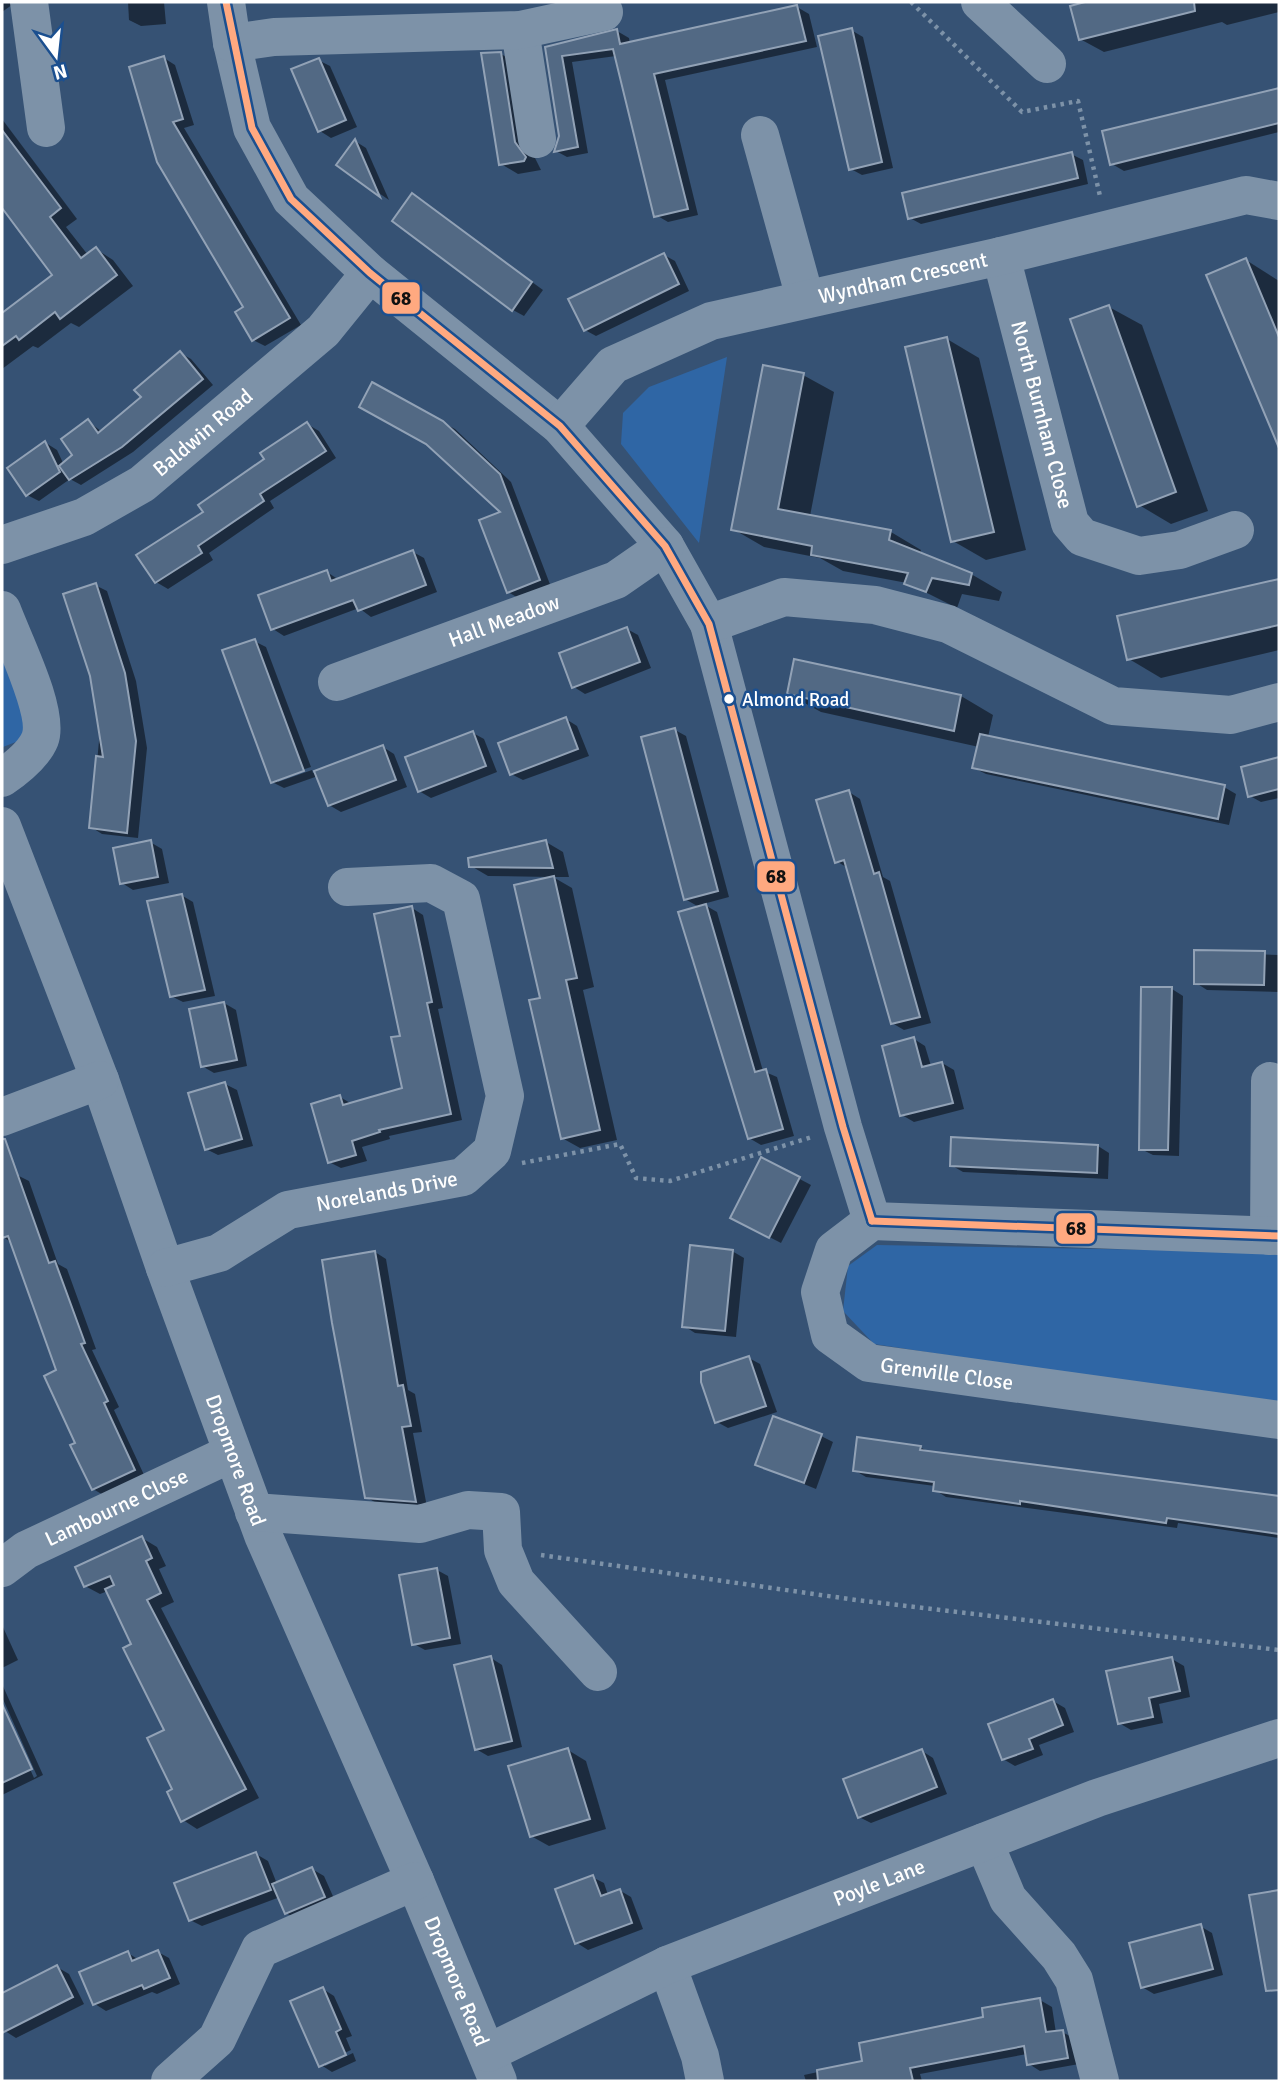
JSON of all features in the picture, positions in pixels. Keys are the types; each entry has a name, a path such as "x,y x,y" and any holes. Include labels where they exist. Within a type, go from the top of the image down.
{"street":[{"path":"29,2 18,42 46,128"},
{"path":"226,2 232,43 252,128 291,199 370,274 560,426 665,547 709,624 843,1127 872,1221 1274,1236 1265,1081"},
{"path":"998,8 1047,64"},
{"path":"232,43 274,37 520,30 604,12"},
{"path":"520,30 537,139"},
{"path":"760,133 806,298"},
{"name":"Wyndham Crescent","path":"560,426 613,365 711,321 1001,256 1245,195 1279,201"},
{"name":"North Burnham Close","path":"1001,256 1070,523 1082,537 1139,556 1180,550 1235,530"},
{"name":"Baldwin Road","path":"2,545 84,517 142,484 323,331 370,274"},
{"name":"Hall Meadow","path":"337,682 616,579 665,547"},
{"path":"709,624 784,597 875,605 948,624 1113,706 1231,715 1279,702"},
{"path":"2,610 43,720 40,740 29,755 2,778"},
{"name":"Dropmore Road","path":"2,826 100,1080 254,1512 493,2067"},
{"path":"348,887 431,883 461,899 505,1096 492,1151"},
{"path":"2,1117 100,1080"},
{"name":"Norelands Drive","path":"165,1268 219,1253 288,1210 463,1177 492,1151"},
{"name":"Grenville Close","path":"872,1221 834,1250 820,1292 830,1335 869,1363 1279,1420"},
{"name":"Lambourne Close","path":"2,1568 26,1550 232,1453"},
{"path":"254,1512 421,1524 468,1510 502,1512 503,1549 516,1581 598,1672"},
{"name":"Poyle Lane","path":"493,2067 667,1965 1097,1798 1279,1738"},
{"path":"984,1842 1008,1899 1059,1956 1074,1980 1100,2081"},
{"path":"170,2081 217,2039 260,1949 415,1881"},
{"path":"667,1965 700,2056 705,2081"}],"path":[{"path":"911,2 1022,112 1078,101 1108,230"},
{"path":"492,1151 508,1166 620,1144 636,1178 670,1181 843,1127"},
{"path":"503,1549 856,1600 1279,1650"}],"shaded area":[{"path":"727,357 699,543 621,444 623,413 649,387"},
{"path":"2,650 27,720 21,740 3,747"},
{"path":"877,1245 1279,1252 1279,1406 874,1344 843,1311 848,1266"}],"building":[{"path":"1085,2 1194,2 1195,11 1079,40 1070,6"},
{"path":"797,5 806,41 654,74 688,209 654,217 613,49 562,56 578,147 554,152 559,136 545,47 617,29 620,44"},
{"path":"852,28 882,162 849,170 818,36"},
{"path":"501,52 515,142 526,157 524,161 499,165 481,53"},
{"path":"164,56 183,119 173,122 290,318 252,341 235,312 243,307 157,162 129,67"},
{"path":"319,58 346,120 318,132 291,69"},
{"path":"1279,88 1279,123 1110,165 1102,131"},
{"path":"2,130 61,208 50,217 81,258 96,247 117,275 60,319 55,312 19,340 16,336 2,346 2,313 52,275 2,208"},
{"path":"355,139 380,197 336,165"},
{"path":"1072,152 1078,178 908,219 902,193"},
{"path":"412,193 532,282 512,311 392,221"},
{"path":"664,253 679,284 584,331 568,299"},
{"path":"1246,258 1279,337 1279,448 1206,275"},
{"path":"1109,305 1176,492 1137,507 1070,319"},
{"path":"947,337 994,532 951,542 905,347"},
{"path":"180,351 203,379 122,447 69,480 59,466 72,455 61,439 88,419 98,433 141,397 134,390"},
{"path":"763,365 804,373 778,509 891,530 889,540 972,573 969,585 932,578 926,592 904,584 908,573 811,555 812,546 731,530"},
{"path":"372,382 443,421 500,474 540,580 507,593 479,520 500,512 426,444 359,407"},
{"path":"307,422 326,451 260,494 264,501 198,546 202,553 155,583 136,555 203,512 198,505 264,459 260,453"},
{"path":"45,441 60,472 26,496 7,468"},
{"path":"413,550 426,585 358,611 353,600 271,630 258,595 327,570 331,581"},
{"path":"1279,579 1279,625 1127,660 1117,616"},
{"path":"96,583 125,673 136,741 127,833 89,828 96,756 103,757 90,676 63,594"},
{"path":"627,627 640,662 572,688 559,653"},
{"path":"255,639 304,771 271,783 222,650"},
{"path":"794,659 961,695 954,731 787,694"},
{"path":"566,717 578,749 510,775 498,743"},
{"path":"675,728 718,891 684,900 641,737"},
{"path":"473,731 486,766 418,792 405,757"},
{"path":"980,734 1225,785 1218,819 972,768"},
{"path":"383,745 396,780 328,806 314,771"},
{"path":"1279,757 1279,789 1248,797 1241,767"},
{"path":"849,790 874,874 879,872 920,1017 891,1024 844,860 835,863 816,800"},
{"path":"151,840 158,877 120,884 113,848"},
{"path":"546,840 553,868 469,867 468,858"},
{"path":"554,876 577,978 566,980 600,1130 561,1139 529,1000 540,998 514,885"},
{"path":"182,894 205,990 170,997 147,901"},
{"path":"706,904 755,1072 766,1069 783,1129 748,1139 678,912"},
{"path":"412,906 432,1002 427,1003 451,1114 379,1130 380,1132 352,1141 356,1155 328,1163 311,1104 340,1095 343,1105 402,1088 391,1037 400,1036 374,914"},
{"path":"1194,950 1265,951 1264,985 1194,984"},
{"path":"1141,987 1172,987 1168,1150 1139,1150"},
{"path":"224,1002 237,1060 201,1067 189,1009"},
{"path":"914,1037 922,1067 942,1062 953,1103 900,1116 882,1046"},
{"path":"225,1082 242,1139 205,1150 188,1093"},
{"path":"951,1137 1098,1145 1097,1173 950,1166"},
{"path":"2,1139 5,1139 49,1263 55,1261 85,1343 81,1344 108,1401 104,1403 135,1470 92,1490 70,1445 75,1443 44,1376 56,1370 8,1236 2,1238"},
{"path":"761,1157 800,1177 769,1238 730,1218"},
{"path":"690,1245 733,1250 725,1331 682,1327"},
{"path":"375,1251 398,1386 403,1385 411,1426 402,1427 416,1502 365,1498 332,1323 322,1260"},
{"path":"749,1356 766,1406 715,1423 701,1382 701,1372"},
{"path":"773,1416 822,1434 804,1483 755,1465"},
{"path":"857,1437 921,1446 920,1450 1279,1496 1279,1534 1167,1518 1166,1523 933,1491 934,1482 853,1471"},
{"path":"142,1536 152,1558 146,1561 161,1593 147,1600 246,1789 181,1822 167,1792 172,1789 147,1738 164,1730 123,1648 131,1644 105,1589 114,1585 110,1576 84,1587 75,1567"},
{"path":"437,1568 450,1638 412,1645 399,1575"},
{"path":"491,1656 512,1741 475,1750 454,1665"},
{"path":"1172,1657 1180,1691 1149,1698 1153,1717 1118,1724 1106,1671"},
{"path":"1053,1699 1063,1725 1029,1739 1033,1749 1002,1760 988,1724"},
{"path":"2,1704 32,1769 2,1783"},
{"path":"568,1748 590,1819 530,1837 508,1766"},
{"path":"922,1749 937,1787 858,1818 843,1779"},
{"path":"256,1852 271,1890 189,1921 174,1883"},
{"path":"312,1867 325,1897 285,1914 272,1884"},
{"path":"593,1875 601,1896 620,1889 632,1923 575,1944 555,1889"},
{"path":"1279,1890 1279,1990 1266,1991 1249,1895"},
{"path":"1201,1924 1213,1969 1141,1988 1129,1943"},
{"path":"158,1950 170,1978 144,1989 142,1985 93,2005 79,1972 128,1951 132,1961"},
{"path":"57,1965 73,1997 2,2033 2,1993"},
{"path":"323,1987 341,2029 336,2032 346,2055 319,2067 290,2001"},
{"path":"1040,1998 1046,2032 1063,2030 1068,2058 1027,2065 1024,2046 910,2068 913,2081 818,2081 817,2070 862,2061 859,2043 983,2017 982,2008"}],"transit line":[{"name":"68","path":"226,2 252,128 291,199 370,273 560,426 665,546 709,624 843,1127 872,1221"},
{"name":"68","path":"872,1221 1279,1236"}],"place":[{"name":"Almond Road","path":"729,699"}]}
